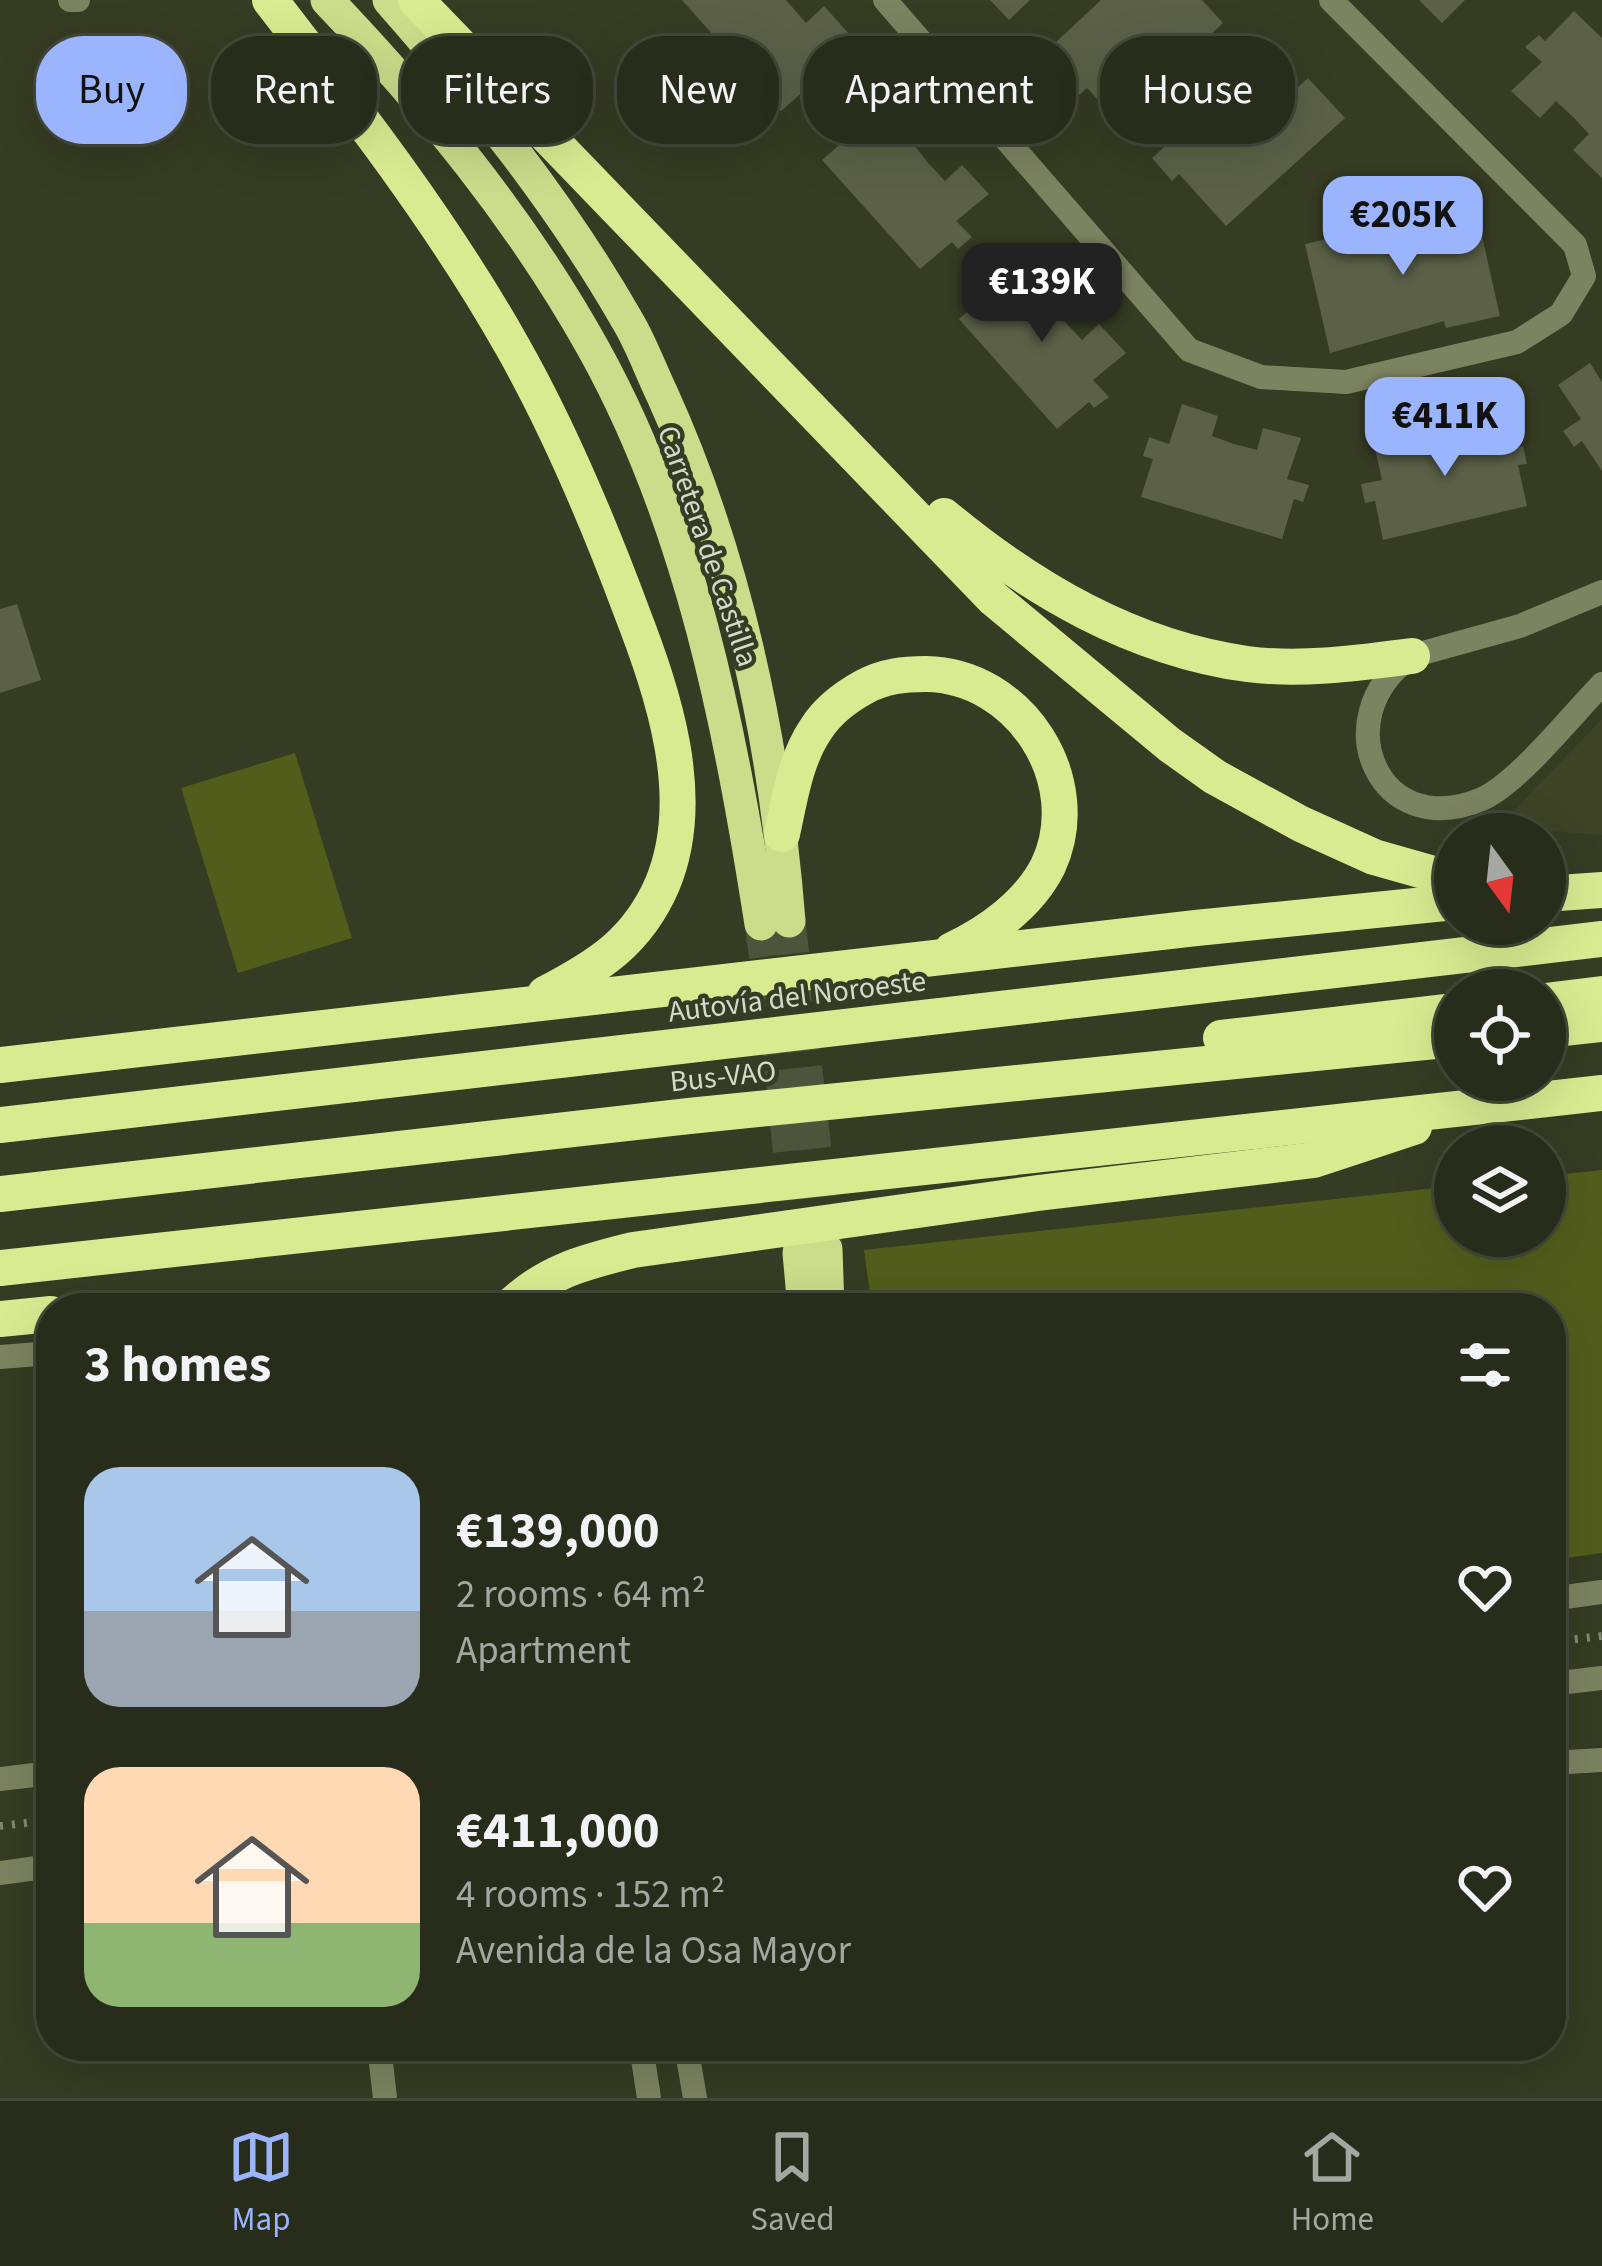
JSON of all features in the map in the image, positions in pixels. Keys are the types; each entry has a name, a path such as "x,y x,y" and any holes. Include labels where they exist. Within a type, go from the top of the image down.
{"highway":[{"path":"270,0 298,36"},
{"name":"Carretera de Castilla","path":"327,0 415,93 514,223 593,349 649,467 719,690 775,922 782,834"},
{"path":"388,0 452,72 551,198 629,323 688,453 727,575 782,834"},
{"path":"416,0 994,599 1215,777 1300,824 1374,857 1434,874"},
{"path":"377,140 509,342 558,435 613,559 668,721 676,808 663,882 642,923 600,965 526,1004"},
{"path":"790,387 994,558 1098,618 1172,646 1248,664 1353,664 1412,656"},
{"path":"782,834 795,775 812,734 838,703 880,679 906,674 953,676 1011,706 1042,743 1055,774 1059,806 1053,851 1023,901 972,941 936,958"},
{"path":"1566,893 1602,890"},
{"path":"0,1065 1434,904"},
{"name":"Autovía del Noroeste","path":"0,1125 1602,939"},
{"path":"1566,998 1602,994"},
{"path":"689,1116 1045,1058 1434,1013"},
{"path":"1566,1028 1602,1024"},
{"name":"Bus-VAO","path":"0,1194 689,1116 1434,1041"},
{"path":"0,1268 1602,1093"},
{"path":"525,1293 570,1266 633,1250 1314,1160 1485,1104"},
{"path":"806,1293 813,1251 825,1293"},
{"path":"0,1319 36,1315"}],"street":[{"path":"249,0 296,36"},
{"path":"885,0 1189,350 1261,377 1346,382 1517,341 1562,314 1584,276 1575,244 1331,0"},
{"path":"1602,592 1520,626 1412,656 1392,670 1373,702 1367,734 1371,759 1383,783 1403,801 1420,807 1462,805 1495,791 1602,684"},
{"path":"0,1358 36,1354"},
{"path":"1566,1597 1602,1592"},
{"path":"1566,1682 1602,1678"},
{"path":"1566,1762 1602,1760"},
{"path":"0,1779 36,1775"},
{"path":"0,1873 36,1869"},
{"path":"381,2061 385,2098"},
{"path":"643,2061 649,2098"},
{"path":"689,2061 695,2098"}],"path":[{"path":"1566,1640 1602,1636"},
{"path":"0,1826 36,1822"}],"shaded area":[{"path":"1602,719 1602,835 1566,832 1566,813 1511,813"}],"green space":[{"path":"295,753 352,938 238,973 181,788"},
{"path":"1602,1170 1602,1553 1566,1558 1566,1293 870,1293 864,1250 1434,1188 1434,1257 1566,1257 1566,1174"}],"building":[{"path":"682,0 786,0 806,23 824,6 850,35 803,36 803,92 781,111 779,36 714,36"},
{"path":"990,0 1030,0 1009,20"},
{"path":"1101,0 1202,0 1223,23 1209,36 1100,36 1100,102 1087,88 1076,98 1076,36 1063,36"},
{"path":"1419,0 1465,0 1442,23"},
{"path":"1574,11 1602,38 1602,178 1573,150 1589,134 1573,117 1556,101 1540,118 1511,91 1542,62 1525,47 1539,35 1545,41"},
{"path":"1308,78 1345,118 1226,226 1179,174 1172,181 1152,158 1168,144 1295,144 1295,90"},
{"path":"840,144 915,144 945,181 962,165 989,194 956,221 972,237 958,249 952,242 920,269 822,160"},
{"path":"1475,205 1500,316 1446,328 1444,321 1330,353 1305,244"},
{"path":"1042,262 1068,291 1051,305 1066,323 1082,340 1099,324 1126,353 1093,380 1109,397 1094,408 1089,402 1057,429 959,319 990,293 982,286 997,273 1011,289"},
{"path":"1590,363 1602,382 1602,471 1582,441 1574,447 1563,431 1581,419 1558,385"},
{"path":"1182,404 1218,416 1212,436 1234,444 1257,450 1263,428 1301,438 1287,479 1309,485 1303,502 1294,499 1282,539 1141,497 1153,459 1143,456 1149,437 1169,444"},
{"path":"1493,410 1502,452 1523,446 1527,464 1518,465 1527,506 1383,540 1375,501 1365,503 1361,484 1382,480 1373,440 1410,431 1415,452 1461,442 1455,420"},
{"path":"17,604 41,680 0,693 0,609"}],"tunnel":[{"path":"789,921 826,1247"},
{"path":"761,924 799,1250"}]}
